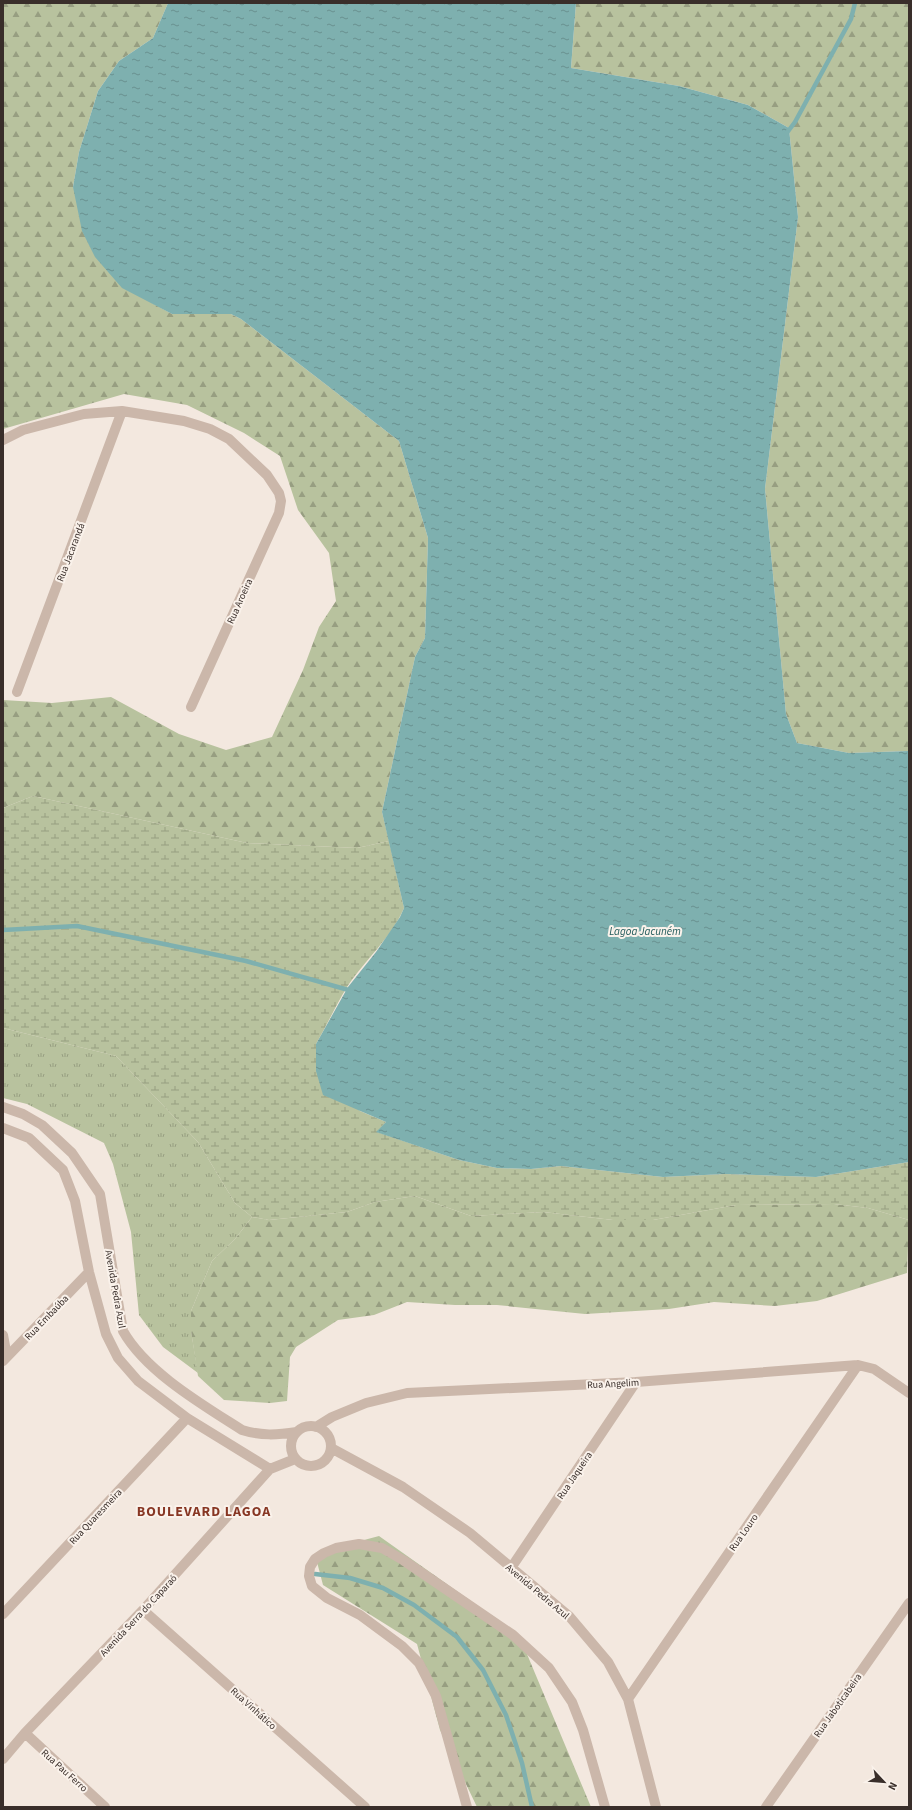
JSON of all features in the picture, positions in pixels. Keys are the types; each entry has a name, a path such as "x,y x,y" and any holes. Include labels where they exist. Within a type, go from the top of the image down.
{"street":[{"path":"3,440 23,430 84,414 122,411"},
{"name":"Rua Aroeira","path":"122,411 184,421 210,429 229,439 267,475 281,500 279,513 191,707"},
{"name":"Rua Jacarandá","path":"17,692 122,411"},
{"name":"Avenida Pedra Azul","path":"3,1108 23,1114 42,1125 72,1153 100,1194 123,1331 130,1343 139,1353 173,1384 242,1430 255,1434 271,1436 297,1432 303,1428 316,1427"},
{"name":"Avenida Pedra Azul","path":"3,1128 29,1138 63,1170 75,1201 89,1272 106,1334 118,1358 138,1381 187,1418 270,1469"},
{"name":"Rua Embaúba","path":"5,1359 89,1272"},
{"path":"3,1335 5,1359"},
{"name":"Rua Angelim","path":"316,1427 332,1417 366,1403 407,1393 636,1382 858,1365 874,1369 909,1393"},
{"name":"Rua Louro","path":"628,1699 858,1365"},
{"name":"Rua Jaqueira","path":"511,1568 636,1382"},
{"name":"Rua Quaresmeira","path":"3,1614 187,1418"},
{"path":"297,1432 291,1443 295,1459 307,1466 317,1465 328,1456 330,1441 327,1435 316,1427"},
{"name":"Avenida Pedra Azul","path":"330,1448 397,1484 423,1500 470,1533 569,1616 608,1662 628,1699 656,1807"},
{"path":"270,1469 295,1459"},
{"name":"Avenida Serra do Caparaó","path":"3,1759 25,1733 143,1610 270,1469"},
{"path":"467,1807 436,1696 419,1663 402,1646 360,1615 327,1598 312,1586 309,1576 310,1567 315,1559 324,1553 336,1548 360,1544 382,1548 403,1560 513,1634 549,1668 572,1702 583,1730 606,1807"},
{"name":"Rua Jaboticabeira","path":"766,1807 909,1603"},
{"name":"Rua Vinhático","path":"143,1610 365,1807"},
{"name":"Rua Pau Ferro","path":"25,1733 105,1807"}],"green space":[{"path":"3,3 168,3 153,38 119,61 98,91 79,152 73,187 152,303 172,314 231,314 241,319 399,441 428,538 425,638 415,657 382,812 389,841 357,848 247,843 33,796 3,808 3,700 52,703 111,697 179,734 226,750 272,737 303,670 319,627 336,601 329,553 298,510 280,456 244,433 187,405 124,394 3,429"},
{"path":"576,3 909,3 909,751 849,753 797,743 786,714 765,489 798,217 789,128 748,105 679,86 571,68"},
{"path":"33,796 247,843 357,848 389,841 404,908 399,919 385,939 347,987 316,1044 360,1111 386,1122 377,1132 459,1160 497,1168 531,1169 561,1166 663,1177 725,1174 816,1177 909,1162 909,1220 868,1208 834,1204 736,1205 653,1220 613,1220 543,1212 471,1216 415,1196 375,1202 347,1212 269,1220 252,1217 235,1203 198,1142 116,1056 3,1028 3,808"},
{"path":"3,1028 116,1056 198,1142 235,1203 252,1217 235,1239 212,1261 191,1311 191,1331 198,1373 163,1347 139,1315 131,1232 113,1164 104,1143 27,1104 3,1098"},
{"path":"415,1196 471,1216 543,1212 613,1220 653,1220 736,1205 834,1204 868,1208 909,1220 907,1273 817,1301 775,1306 714,1302 669,1309 585,1314 497,1305 455,1305 407,1302 374,1315 338,1320 296,1347 290,1357 287,1401 270,1403 224,1400 198,1376 191,1331 191,1311 212,1261 235,1239 252,1217 269,1220 347,1212 375,1202"},
{"path":"379,1536 519,1635 591,1807 477,1807 440,1730 417,1644 323,1585 317,1562 338,1547"}],"water":[{"name":"Lagoa Jacuném","path":"168,3 576,3 571,68 679,86 748,105 789,128 798,217 765,489 786,714 797,743 849,753 909,751 909,1162 816,1177 725,1174 663,1177 561,1166 531,1169 497,1168 459,1160 376,1132 386,1122 323,1095 316,1071 316,1044 348,987 376,952 400,917 404,908 382,812 415,657 425,638 428,538 399,441 241,319 231,314 172,314 122,288 95,257 82,231 73,187 79,152 98,91 119,61 153,38"}],"waterway":[{"path":"786,134 795,122 851,19 855,3"},
{"path":"3,930 77,926 246,961 352,991"},
{"path":"315,1574 350,1578 383,1588 414,1605 457,1637 483,1670 506,1715 522,1763 532,1807"}],"district":[{"name":"BOULEVARD LAGOA","path":"204,1511"}]}
